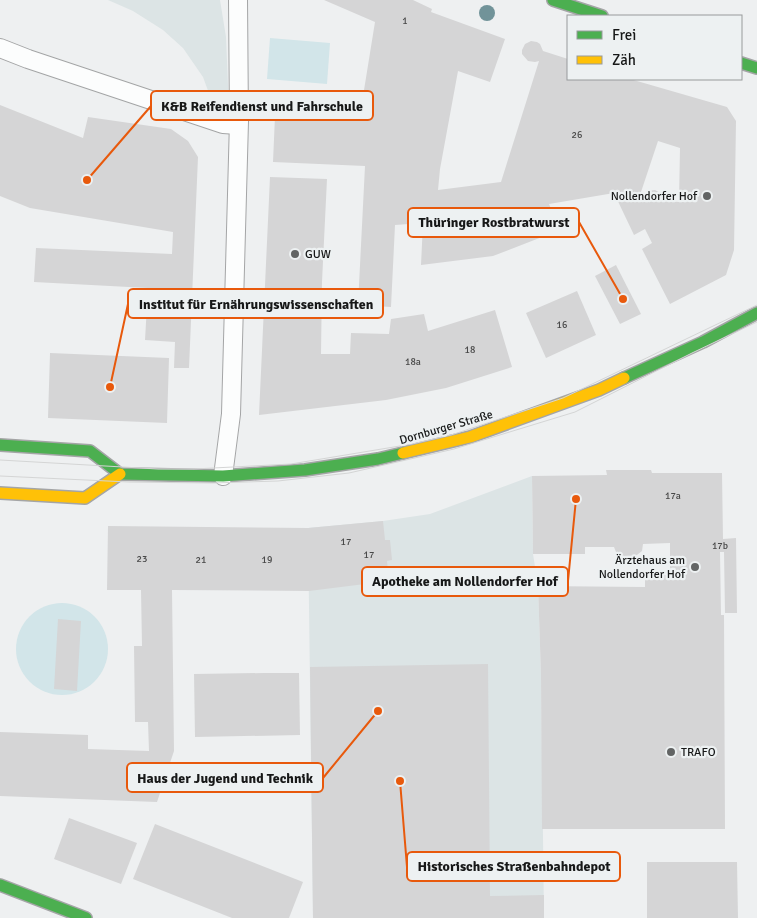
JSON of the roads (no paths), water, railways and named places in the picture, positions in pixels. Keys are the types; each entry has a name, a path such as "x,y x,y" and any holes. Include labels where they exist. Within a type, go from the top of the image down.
{"street":[{"path":"553,0 599,15"},
{"path":"742,62 757,68"},
{"name":"Dornburger Straße","path":"120,474 223,476 305,470 378,460 470,438 599,390 703,342 757,313"},
{"path":"0,445 90,451 120,474 85,498 0,493"},
{"path":"0,886 86,918"}],"lane":[{"path":"223,476 232,414 238,125 238,0"},
{"path":"0,48 205,119 223,124 238,125"}],"tram line":[{"path":"0,460 158,469 194,469 291,464 412,444 451,435 563,398 757,305"},
{"path":"0,476 129,482 213,483 278,481 349,473 454,449 575,412 757,322"}],"place":[{"name":"K&B Reifendienst und Fahrschule","path":"87,180"},
{"name":"Nollendorfer Hof","path":"707,196"},
{"name":"GUW","path":"295,254"},
{"name":"Thüringer Rostbratwurst","path":"623,299"},
{"name":"Institut für Ernährungswissenschaften","path":"110,387"},
{"name":"Apotheke am Nollendorfer Hof","path":"576,499"},
{"name":"Ärztehaus am Nollendorfer Hof","path":"695,567"},
{"name":"Haus der Jugend und Technik","path":"378,711"},
{"name":"TRAFO","path":"671,752"},
{"name":"Historisches Straßenbahndepot","path":"400,781"}]}
